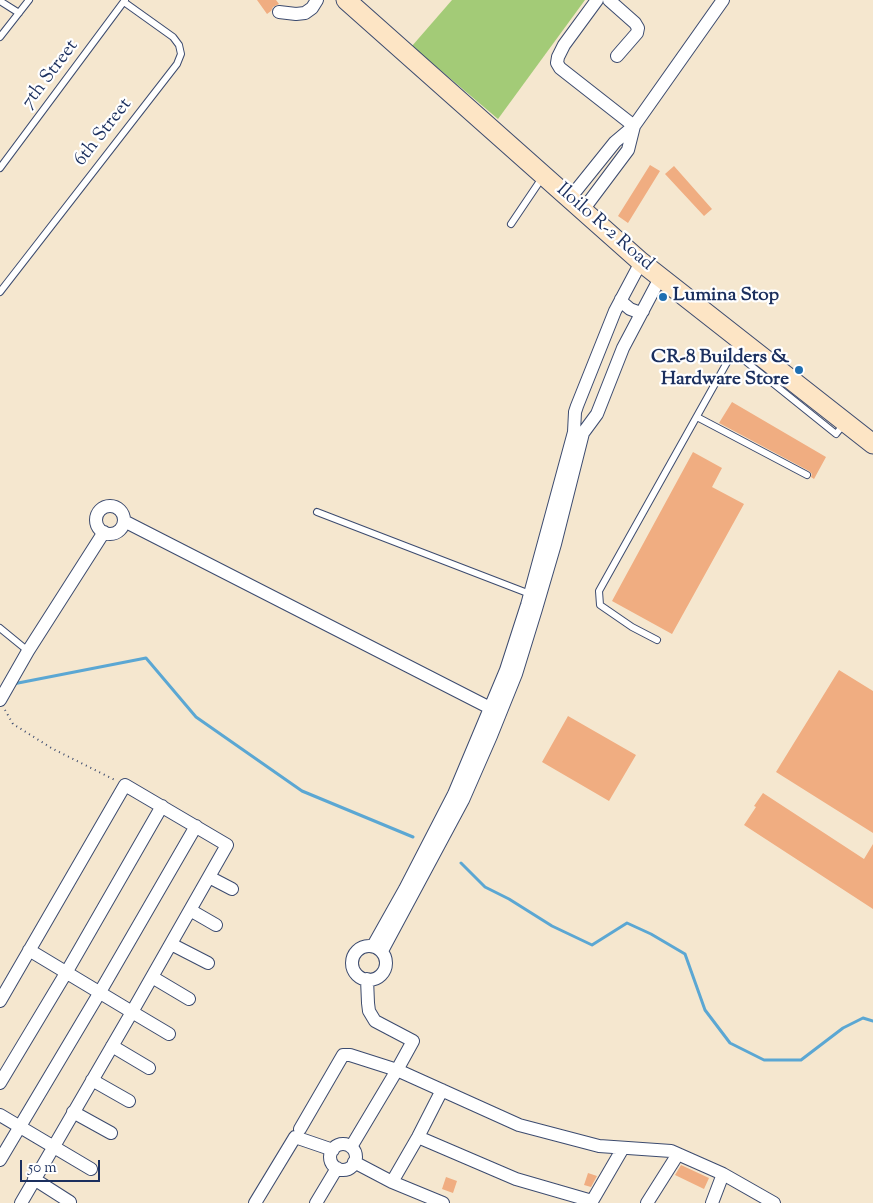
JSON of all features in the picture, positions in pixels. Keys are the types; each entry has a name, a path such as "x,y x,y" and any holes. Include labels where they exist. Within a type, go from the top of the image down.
{"main road":[{"name":"Iloilo R-2 Road","path":"346,0 737,346 873,444"}],"street":[{"path":"279,12 305,13 312,8 317,0"},
{"path":"597,0 564,46 557,63 560,68 634,126"},
{"path":"609,0 635,23 638,28 637,33 617,56"},
{"path":"576,204 615,142 634,126 722,0"},
{"path":"576,204 628,150 634,126"},
{"path":"377,949 459,797 511,672 550,542 567,475 574,432 575,412 603,338 641,262"},
{"path":"567,475 583,433 597,414 623,348 660,278"},
{"path":"621,299 630,309 638,312 643,311"},
{"path":"603,338 623,348"},
{"path":"577,406 597,414"},
{"path":"106,506 117,508 124,517 122,526 115,533 104,532 96,523 100,510 106,506"},
{"path":"124,521 495,711"},
{"path":"0,700 28,651 104,532"},
{"path":"0,1001 125,785 227,845 21,1203"},
{"path":"0,1083 162,806"},
{"path":"0,1160 196,826"},
{"path":"209,877 232,889"},
{"path":"190,910 216,925"},
{"path":"171,944 208,963"},
{"path":"362,947 377,949 385,956 386,962 386,968 383,973 378,977 367,980 357,975 352,965 354,954 362,947"},
{"path":"29,950 169,1034"},
{"path":"152,977 189,1000"},
{"path":"351,1147 413,1041 375,1022 369,1011 367,980"},
{"path":"112,1046 149,1068"},
{"path":"300,1129 343,1055 350,1056 397,1070 519,1125 599,1146 671,1151 723,1174 769,1202"},
{"path":"92,1080 128,1101"},
{"path":"392,1182 442,1090"},
{"path":"73,1112 110,1134"},
{"path":"0,1115 91,1169"},
{"path":"255,1203 295,1137 332,1150"},
{"path":"418,1137 516,1179 592,1202 624,1148"},
{"path":"339,1144 351,1147 356,1153 354,1162 350,1168 338,1168 330,1158 332,1150 339,1144"},
{"path":"647,1203 678,1154"},
{"path":"354,1162 392,1182 415,1198 443,1203"},
{"path":"316,1203 338,1168"},
{"path":"712,1203 723,1174"},
{"path":"34,1179 70,1202"}],"lane":[{"path":"0,37 29,0"},
{"path":"0,1 19,12"},
{"name":"7th Street","path":"0,168 125,1"},
{"name":"6th Street","path":"0,292 177,64 181,54 179,45 172,37 125,1"},
{"path":"511,224 544,175"},
{"path":"657,640 632,627 600,605 599,591 737,346"},
{"path":"697,417 807,475"},
{"path":"317,512 531,602"},
{"path":"0,628 28,651"}],"path":[{"path":"0,705 13,724 53,748 125,785"}],"green space":[{"path":"452,0 585,0 498,119 412,46"}],"building":[{"path":"257,0 276,0 279,4 273,7 267,14"},
{"path":"650,165 660,171 628,223 618,216"},
{"path":"674,166 712,209 704,216 665,174"},
{"path":"732,402 826,457 814,479 809,471 719,423"},
{"path":"693,452 722,468 712,487 744,504 672,634 612,601"},
{"path":"839,670 873,691 873,833 776,772"},
{"path":"568,716 636,755 609,801 542,762"},
{"path":"763,793 864,859 873,844 873,909 744,825"},
{"path":"681,1165 709,1178 704,1189 675,1175"},
{"path":"588,1173 597,1176 591,1187 584,1185"},
{"path":"446,1177 457,1181 453,1193 442,1189"}],"waterway":[{"path":"13,684 146,658 196,717 302,791 413,837"},
{"path":"461,863 485,887 509,899 552,926 592,945 627,923 651,934 685,954 705,1010 730,1043 764,1060 801,1060 843,1028 863,1018 873,1021"}],"place":[{"name":"Lumina Stop","path":"663,297"},
{"name":"CR-8 Builders & Hardware Store","path":"799,370"}]}
